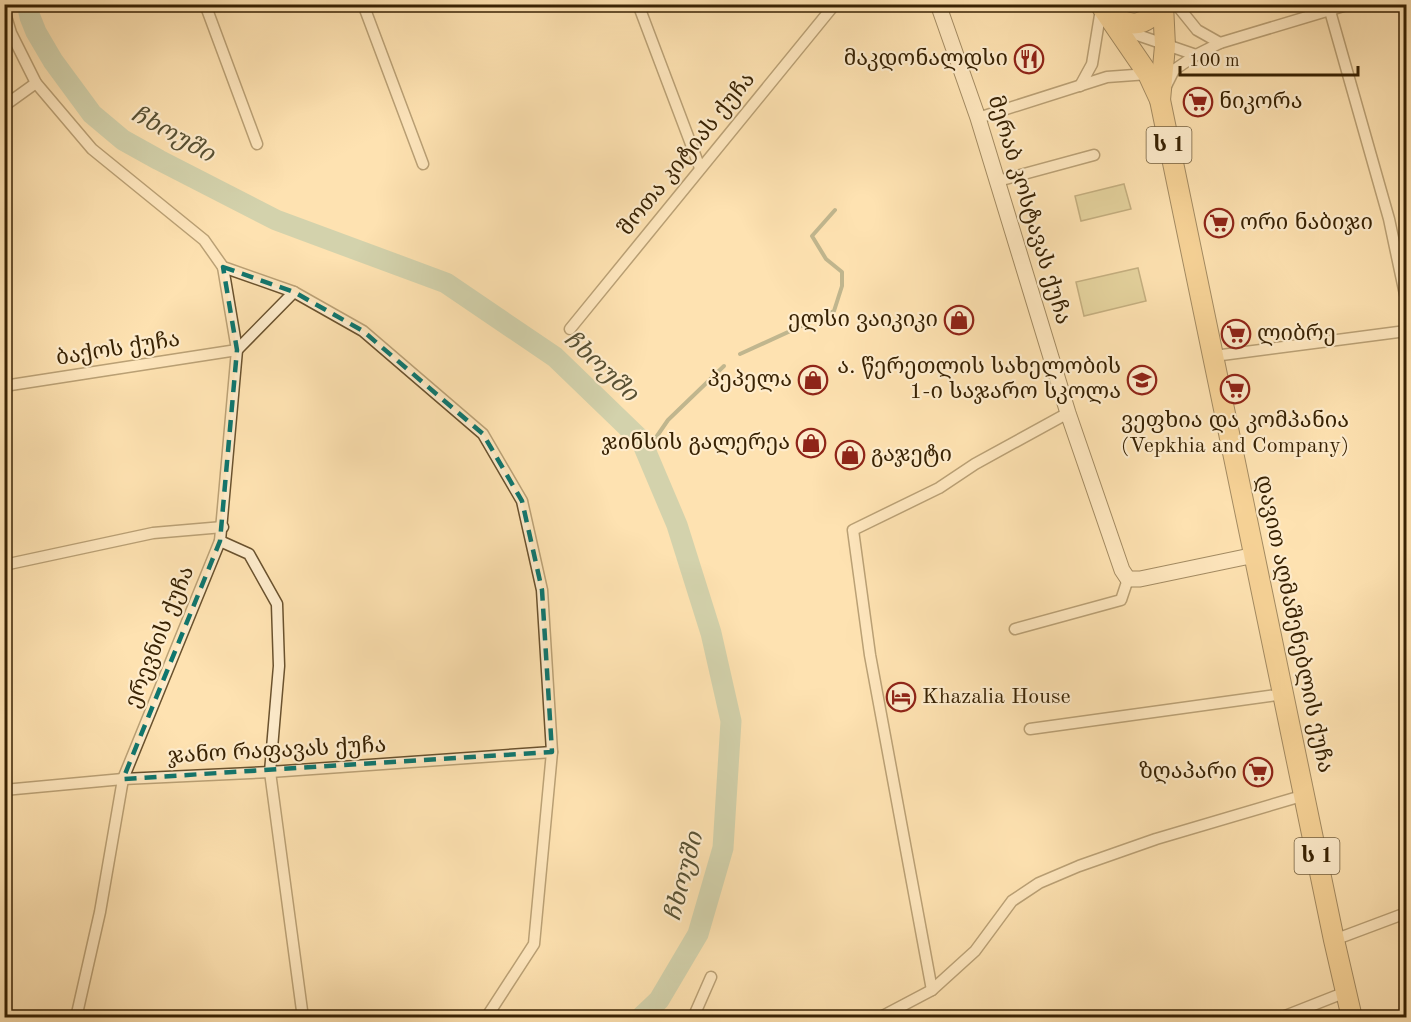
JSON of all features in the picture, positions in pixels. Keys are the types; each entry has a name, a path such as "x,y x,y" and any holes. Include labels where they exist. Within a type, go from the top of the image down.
{"highway":[{"path":"1100,7 1123,22 1135,24 1146,21 1155,14 1161,4"},
{"name":"ს 1","path":"1160,100 1165,46 1161,4"},
{"name":"ს 1","path":"1100,7 1148,74 1160,100"},
{"name":"დავით აღმაშენებლის ქუჩა","path":"1160,100 1334,940 1352,1017"}],"main road":[{"name":"მერაბ კოსტავას ქუჩა","path":"938,4 978,118 1068,413 1122,570 1128,579"},
{"path":"1128,579 1140,579 1255,555"}],"street":[{"path":"205,4 257,144"},
{"path":"363,4 423,164"},
{"path":"638,4 700,168"},
{"name":"შოთა კიტიას ქუჩა","path":"570,329 835,4"},
{"path":"1176,4 1197,30 1220,43"},
{"path":"1160,100 1174,70 1196,55 1220,43 1329,7 1350,4"},
{"path":"1080,86 1092,64 1100,7"},
{"path":"1329,7 1389,219 1407,299"},
{"path":"4,10 8,33 36,83 92,148 204,240 223,267 294,292 363,331 483,434 522,501 543,590 552,752 534,944 486,1017"},
{"path":"1115,27 1196,55"},
{"path":"978,118 1107,77 1148,74"},
{"path":"4,106 36,83"},
{"path":"998,181 1094,154"},
{"name":"ერევნის ქუჩა","path":"76,1017 100,912 123,779 220,541 223,527 237,350 223,267"},
{"path":"237,350 294,292"},
{"path":"1214,356 1407,331"},
{"name":"ბაქოს ქუჩა","path":"4,386 237,350"},
{"path":"932,990 870,655 853,530 939,488 975,464 1068,413"},
{"path":"4,565 153,533 223,527"},
{"path":"220,541 249,554 277,604 279,666 270,772 303,1017"},
{"path":"1015,629 1121,600 1128,579"},
{"path":"1030,729 1284,694"},
{"name":"ჯანო რაფავას ქუჩა","path":"4,790 123,779 270,772 552,752"},
{"path":"879,1017 932,990 975,951 1012,902 1039,883 1156,838 1305,795"},
{"path":"1334,940 1407,913"},
{"path":"693,1017 711,977"},
{"path":"1280,1017 1346,992"}],"highlighted area":[{"path":"223,267 294,292 363,331 483,434 522,501 542,590 552,752 123,779 220,541 237,350"}],"shaded area":[{"path":"1124,184 1131,209 1081,221 1075,196"},
{"path":"1138,268 1146,301 1084,316 1076,282"}],"waterway":[{"name":"ჩხოუში","path":"27,4 36,32 53,61 92,114 123,140 276,220 446,283 555,357 641,440 677,525 711,633 731,721 723,848 698,934 659,1000 640,1018"},
{"path":"740,354 834,311 842,286 842,272 826,259 812,236 835,210"},
{"path":"646,452 668,420 724,366"}],"place":[{"name":"მაკდონალდსი","path":"1029,59"},
{"name":"ნიკორა","path":"1198,102"},
{"name":"ორი ნაბიჯი","path":"1219,223"},
{"name":"ელსი ვაიკიკი","path":"959,320"},
{"name":"ლიბრე","path":"1236,334"},
{"name":"პეპელა","path":"813,380"},
{"name":"ა. წერეთლის სახელობის 1-ი საჯარო სკოლა","path":"1142,380"},
{"name":"ვეფხია და კომპანია (Vepkhia and Company)","path":"1235,389"},
{"name":"ჯინსის გალერეა","path":"811,443"},
{"name":"გაჯეტი","path":"850,455"},
{"name":"Khazalia House","path":"901,697"},
{"name":"ზღაპარი","path":"1258,772"}]}
